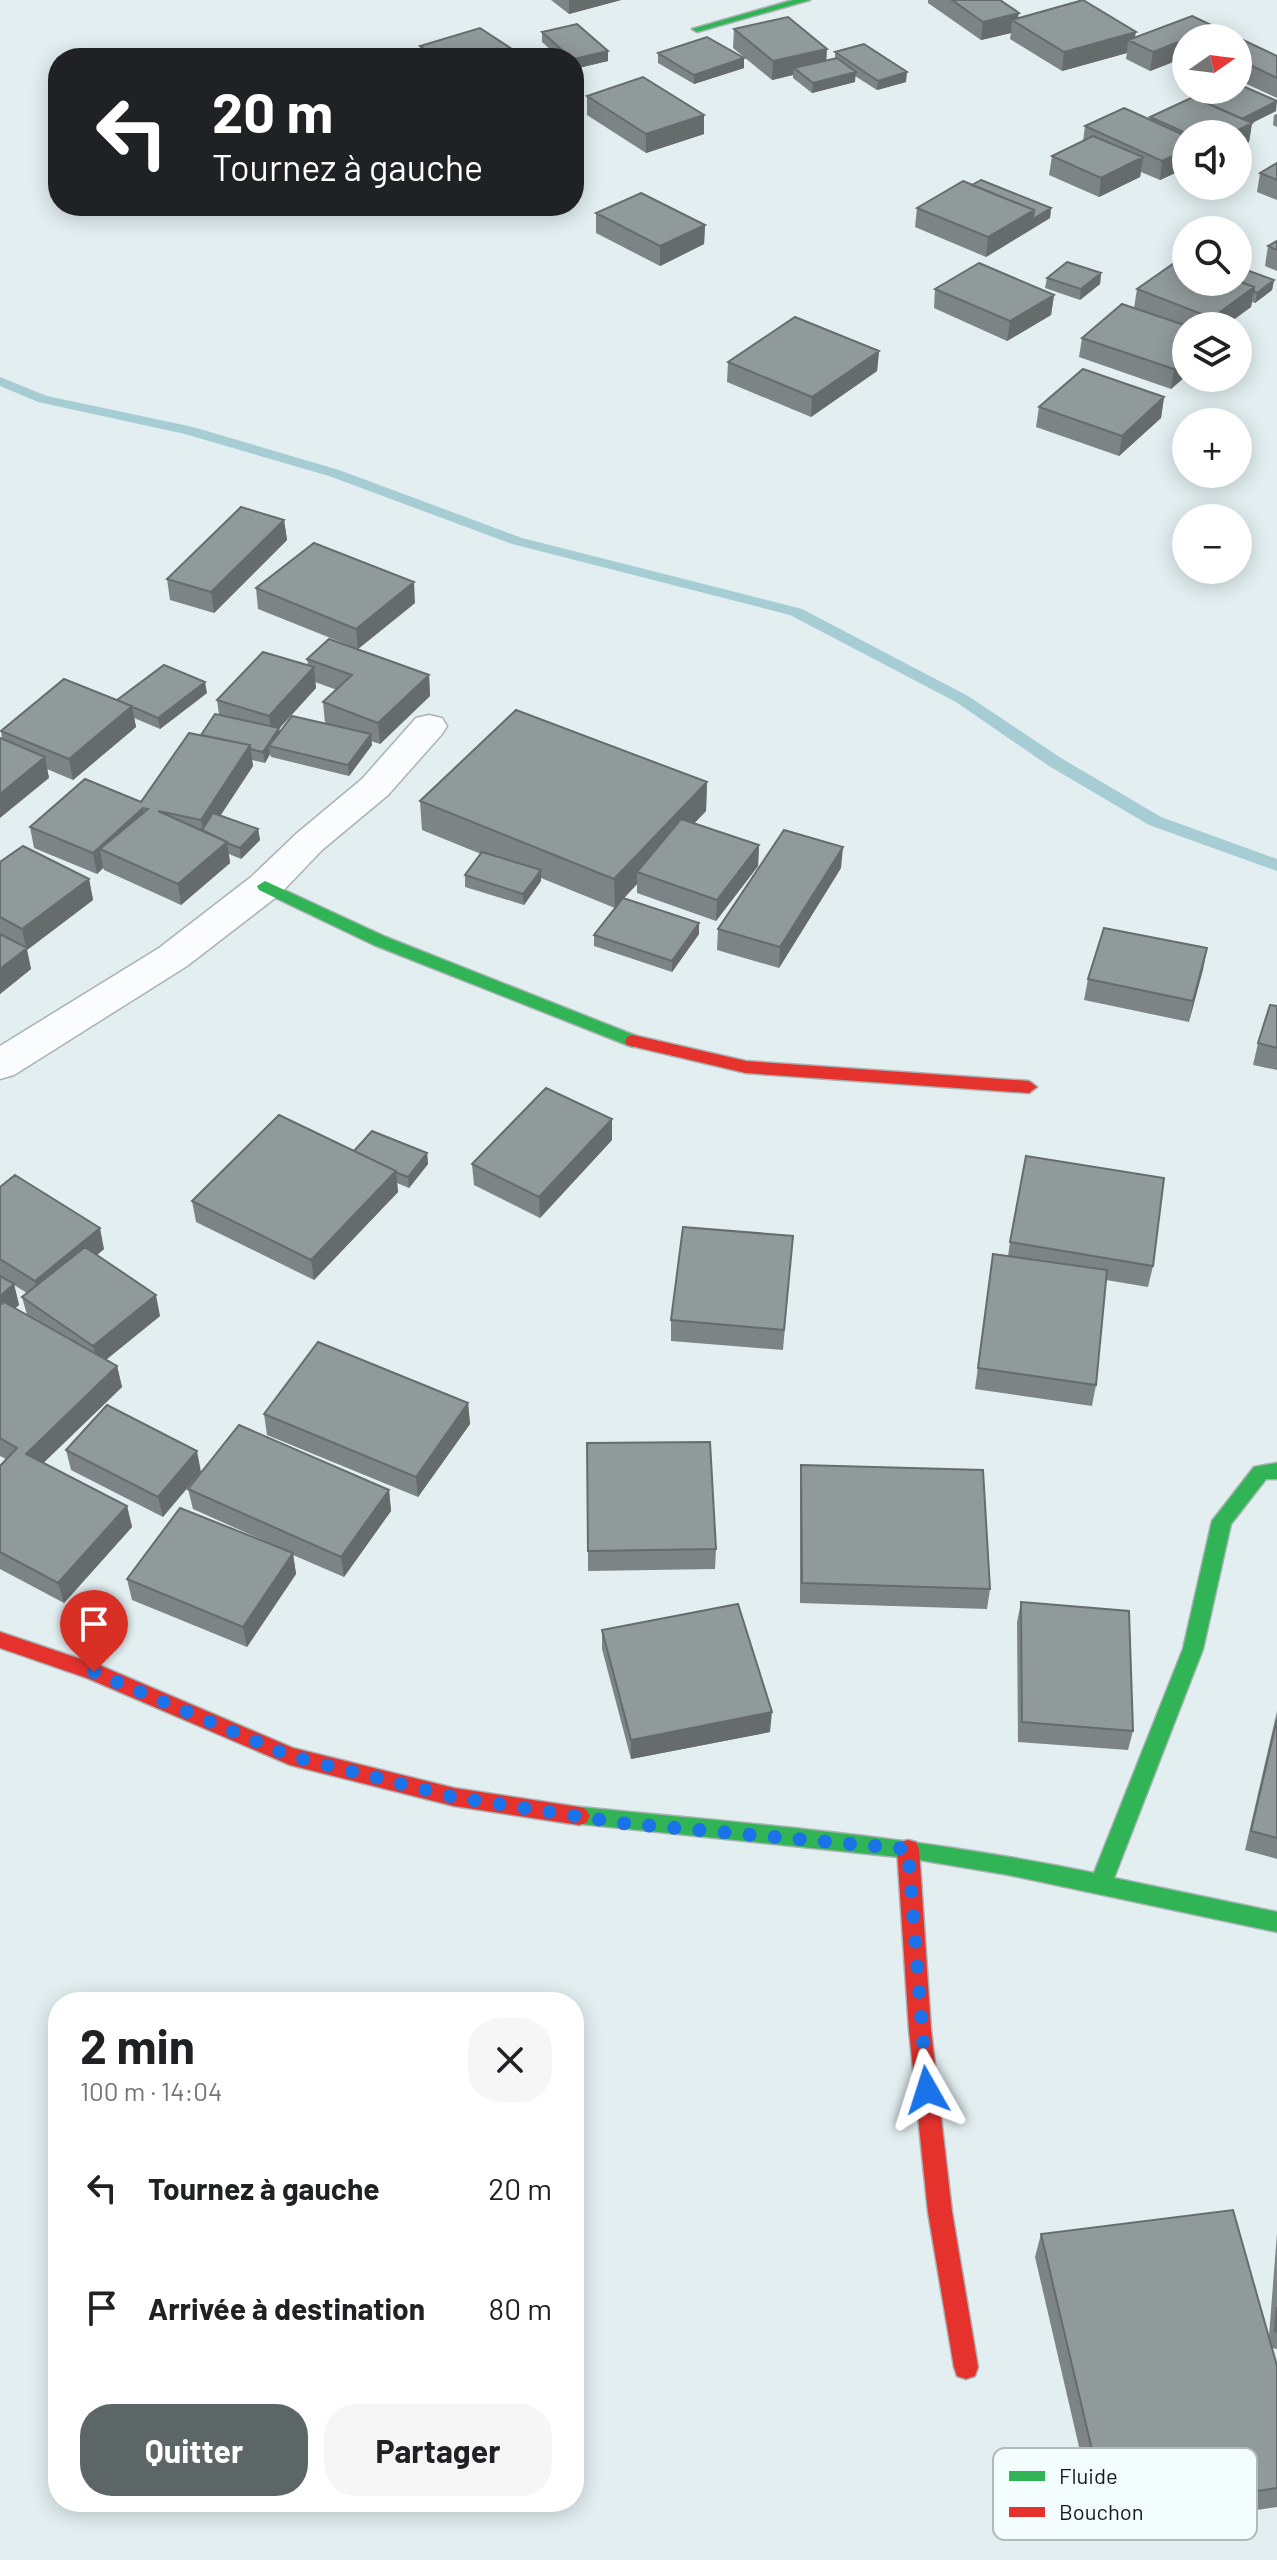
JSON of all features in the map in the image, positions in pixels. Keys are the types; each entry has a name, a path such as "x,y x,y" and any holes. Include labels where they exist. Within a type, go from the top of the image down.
{"street":[{"path":"697,29 805,0"},
{"path":"0,1065 173,957 265,886 309,842 375,787 429,726"},
{"path":"265,886 380,941 645,1046 746,1067 1029,1087"},
{"path":"1100,1885 1193,1649 1222,1521 1261,1472 1277,1471"},
{"path":"0,1640 94,1672 290,1756 454,1797 621,1823 908,1849 1009,1865 1277,1922"},
{"path":"908,1849 920,2030 940,2212 966,2367"}],"building":[{"path":"952,0 1000,0 1019,13 983,22"},
{"path":"1083,0 1136,32 1064,52 1012,20"},
{"path":"1192,16 1209,24 1172,24 1172,45 1153,52 1128,40"},
{"path":"788,17 827,49 773,61 734,29"},
{"path":"577,24 608,51 584,57 584,48 560,48 542,32"},
{"path":"480,28 510,48 423,48 420,46"},
{"path":"707,37 744,58 694,75 658,53"},
{"path":"864,44 907,72 878,81 835,52"},
{"path":"1252,44 1277,56 1277,78 1252,66"},
{"path":"837,58 856,72 813,83 794,68"},
{"path":"643,77 704,115 646,134 587,96"},
{"path":"1252,90 1277,101 1242,119 1208,104 1252,104"},
{"path":"1178,104 1209,104 1245,120 1172,120 1172,127 1150,117"},
{"path":"1124,108 1172,130 1172,156 1162,161 1085,126"},
{"path":"1093,136 1143,157 1101,178 1052,156"},
{"path":"1277,163 1277,180 1260,173"},
{"path":"981,180 1051,208 1033,219 1034,210 972,185"},
{"path":"963,181 1034,210 988,237 917,208"},
{"path":"641,193 705,225 660,246 596,213"},
{"path":"1277,241 1277,250 1268,246"},
{"path":"1067,262 1101,273 1081,289 1047,278"},
{"path":"979,263 1054,295 1010,321 935,289"},
{"path":"1172,265 1172,296 1242,296 1220,312 1196,312 1137,289"},
{"path":"1252,272 1274,280 1257,293"},
{"path":"1122,304 1172,321 1172,368 1082,338"},
{"path":"795,317 879,351 812,397 728,362"},
{"path":"1083,369 1164,397 1122,436 1039,407"},
{"path":"241,507 284,520 211,592 167,579"},
{"path":"314,543 414,582 356,629 256,588"},
{"path":"329,639 429,675 378,723 323,702 352,675 307,659"},
{"path":"263,652 314,667 269,716 217,700"},
{"path":"164,665 205,682 158,718 117,700"},
{"path":"64,679 132,706 69,759 1,731"},
{"path":"516,710 707,782 614,879 420,801"},
{"path":"215,714 279,728 263,752 250,749 250,745 201,735"},
{"path":"292,716 371,734 348,765 269,746"},
{"path":"189,733 250,745 201,820 158,811 227,842 178,884 100,849 148,809 143,808 93,853 30,827 85,779 141,802"},
{"path":"0,738 45,757 0,794"},
{"path":"213,813 258,829 240,848 202,830"},
{"path":"681,819 759,845 717,900 637,872"},
{"path":"784,830 843,847 780,947 718,929"},
{"path":"23,846 89,879 22,929 0,917 0,862"},
{"path":"482,852 541,870 523,894 465,875"},
{"path":"623,898 699,923 672,961 594,935"},
{"path":"1104,928 1207,948 1193,1001 1088,979"},
{"path":"0,934 27,948 0,969"},
{"path":"1270,1005 1277,1006 1277,1048 1258,1043"},
{"path":"546,1088 612,1119 539,1197 472,1164"},
{"path":"279,1115 396,1171 311,1260 192,1201"},
{"path":"372,1131 427,1153 408,1177 395,1172 354,1151"},
{"path":"1026,1156 1164,1178 1153,1266 1010,1242"},
{"path":"15,1175 100,1228 35,1281 0,1259 0,1187"},
{"path":"683,1227 793,1236 784,1330 671,1320"},
{"path":"85,1247 156,1295 93,1346 22,1297"},
{"path":"993,1254 1107,1270 1096,1385 978,1368"},
{"path":"0,1276 14,1284 0,1296"},
{"path":"4,1302 117,1366 26,1454 127,1506 58,1583 0,1552 0,1466 17,1448 0,1438 0,1305"},
{"path":"318,1342 468,1403 416,1477 264,1414"},
{"path":"107,1405 197,1451 158,1497 66,1450"},
{"path":"239,1425 389,1490 341,1557 188,1489"},
{"path":"710,1442 716,1549 588,1551 587,1443"},
{"path":"801,1465 983,1470 990,1589 802,1583"},
{"path":"180,1508 293,1553 243,1627 127,1579"},
{"path":"1021,1602 1129,1611 1133,1731 1022,1722"},
{"path":"738,1604 772,1712 631,1740 602,1630"},
{"path":"1277,1719 1277,1838 1251,1831"},
{"path":"1233,2210 1277,2366 1277,2488 1257,2491 1257,2448 1092,2448 1041,2234"}],"waterway":[{"path":"0,381 43,399 188,430 334,473 517,541 796,612 962,699 1055,762 1155,821 1277,865"}],"traffic: fast":[{"path":"697,29 805,0"},
{"path":"265,886 380,941 633,1041"},
{"path":"1100,1885 1193,1649 1222,1521 1261,1472 1277,1471"},
{"path":"579,1816 908,1849 1009,1865 1277,1922"}],"traffic: jam":[{"path":"633,1041 746,1067 1029,1087"},
{"path":"0,1640 94,1672 290,1756 454,1797 579,1816"},
{"path":"908,1849 920,2030 940,2212 966,2367"}],"route":[{"path":"94,1672 290,1756 454,1797 621,1823 908,1849 927,2090"}]}
